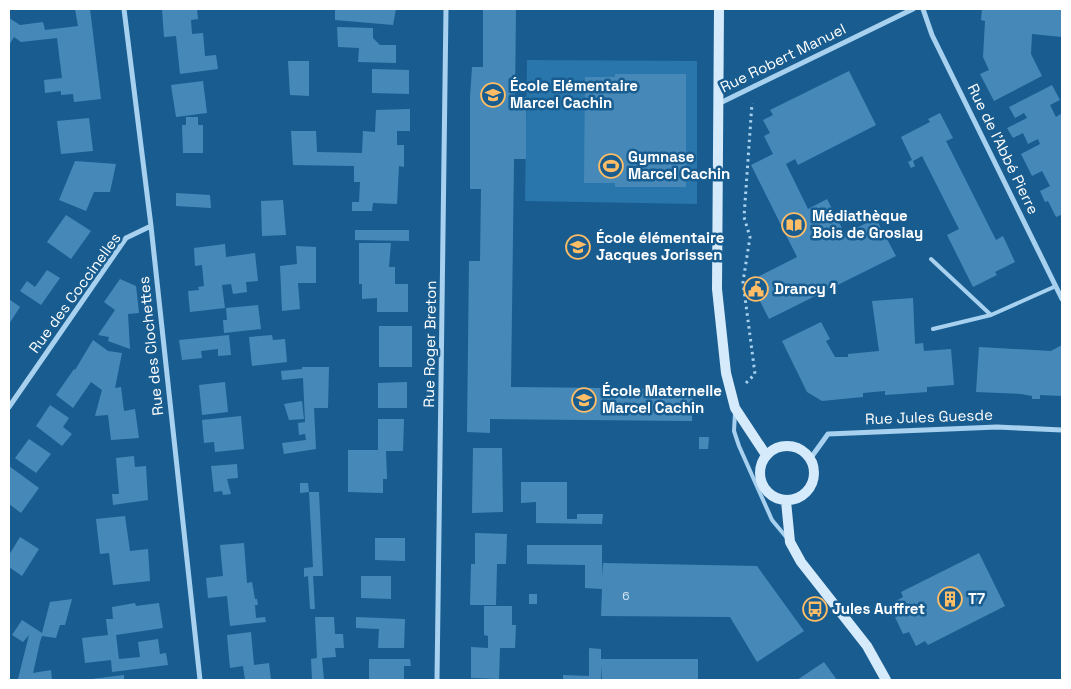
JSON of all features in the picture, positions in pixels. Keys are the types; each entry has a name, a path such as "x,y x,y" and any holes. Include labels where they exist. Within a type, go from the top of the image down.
{"street":[{"name":"Rue des Clochettes","path":"124,9 151,226 200,680"},
{"name":"Rue Roger Breton","path":"437,680 446,9"},
{"path":"719,9 717,289 726,373 735,408 766,455"},
{"name":"Rue Robert Manuel","path":"718,104 913,9"},
{"name":"Rue de l'Abbé Pierre","path":"924,9 932,35 1062,300"},
{"name":"Rue des Coccinelles","path":"9,407 126,238 151,226"},
{"name":"Rue Jules Guesde","path":"810,459 828,434 997,427 1062,430"},
{"path":"789,446 798,448 810,459 814,475 812,483 802,496 786,500 770,494 760,480 761,462 773,450 789,446"},
{"path":"786,500 790,542 801,562 867,646 886,680"}],"lane":[{"path":"931,259 991,315"},
{"path":"934,329 991,315 1056,286"},
{"path":"735,408 734,431 739,446 772,520 790,542"}],"path":[{"path":"731,393 755,374 743,282 750,237 744,216 752,87"}],"shaded area":[{"name":"Gymnase Marcel Cachin","path":"527,60 697,61 697,204 525,201"}],"building":[{"path":"75,9 90,9 101,99 74,102 73,94 61,95 61,91 45,93 44,80 62,78 57,38 21,42 14,37 9,45 9,18 20,25 43,22 45,30 78,26"},
{"path":"162,9 197,9 198,19 191,20 192,34 203,33 205,56 216,55 218,69 180,74 176,36 164,37"},
{"path":"335,9 396,9 393,25 335,20"},
{"path":"483,9 516,9 515,97 526,97 526,159 514,159 511,387 693,389 692,421 490,419 490,433 467,432 469,261 480,261 481,189 470,189 470,97 472,67 483,67"},
{"path":"982,9 1062,9 1062,37 1032,34 1031,54 1042,76 994,101 980,74 989,70 983,57 985,21 981,20"},
{"path":"337,27 373,28 373,38 380,45 396,45 396,63 358,62 359,48 338,47"},
{"path":"288,61 309,61 309,96 290,95"},
{"path":"372,69 409,70 409,94 372,93"},
{"path":"849,71 876,125 798,165 795,159 786,164 808,209 827,199 845,234 876,218 883,233 887,231 889,235 886,237 896,256 769,319 750,281 797,257 751,165 773,154 764,136 770,133 763,120 773,115 770,110"},
{"path":"615,74 686,74 686,187 615,187 615,183 584,183 585,77 615,77"},
{"path":"203,81 207,113 176,117 171,85"},
{"path":"1052,85 1060,100 1050,105 1056,117 1062,113 1062,217 1061,215 1056,217 1048,201 1045,202 1040,191 1050,186 1042,171 1032,176 1021,154 1040,144 1038,139 1028,144 1023,133 1013,138 1007,128 1027,118 1024,113 1015,118 1009,107"},
{"path":"410,109 410,131 397,131 397,145 404,145 404,167 399,166 397,204 373,203 372,211 352,211 352,202 359,202 360,182 354,182 354,166 293,165 291,131 316,131 317,152 362,153 363,131 375,132 376,110"},
{"path":"940,113 953,138 946,141 996,240 1003,236 1015,262 995,272 997,275 973,287 947,235 959,229 922,156 913,161 915,166 911,168 908,162 912,160 901,137 930,122 928,119"},
{"path":"186,117 198,117 198,125 203,125 203,153 183,153 182,125 186,125"},
{"path":"89,118 93,151 61,154 57,121"},
{"path":"75,161 116,164 110,192 94,192 86,211 59,200"},
{"path":"176,193 210,195 211,208 176,206"},
{"path":"283,200 286,235 262,236 261,201"},
{"path":"66,215 91,231 71,259 47,242"},
{"path":"355,230 409,230 409,241 355,240"},
{"path":"359,243 391,243 389,267 395,267 395,284 408,284 408,312 377,312 377,298 362,299 362,284 359,284"},
{"path":"225,244 226,257 255,253 258,281 246,282 247,292 233,294 231,284 222,285 225,308 190,312 188,291 199,290 198,287 204,286 202,265 195,266 194,248"},
{"path":"296,246 316,247 316,283 298,283 300,309 282,311 280,266 297,264"},
{"path":"47,270 60,278 41,305 20,291 27,281 35,287"},
{"path":"120,279 136,286 139,313 128,314 130,349 108,341 109,337 98,335 115,310 104,302"},
{"path":"913,298 915,344 923,343 924,351 951,349 954,385 927,387 927,392 885,395 885,391 863,393 863,397 822,401 807,392 782,341 821,322 830,339 826,341 835,357 848,357 848,354 879,351 872,301"},
{"path":"9,299 20,307 9,324"},
{"path":"258,305 261,329 224,333 223,320 227,320 226,308"},
{"path":"379,326 412,326 412,367 379,367"},
{"path":"229,335 231,355 218,356 218,349 201,351 202,358 182,360 179,340"},
{"path":"272,335 273,340 285,339 287,362 252,366 249,337"},
{"path":"93,340 108,351 122,353 115,388 121,387 124,411 135,409 139,438 111,440 108,415 95,416 102,390 91,382 73,408 56,395 75,370"},
{"path":"1062,345 1062,396 1040,395 1040,399 1032,399 1032,396 1021,394 976,392 979,347 1051,351"},
{"path":"302,367 329,367 328,408 314,408 316,449 284,454 282,443 306,440 305,434 299,435 298,423 305,422 303,378 282,380 281,371 302,369"},
{"path":"225,382 228,412 202,415 199,385"},
{"path":"407,382 407,408 378,408 378,383"},
{"path":"302,401 304,419 289,420 284,404"},
{"path":"50,405 69,418 63,427 72,434 62,446 36,426"},
{"path":"241,416 244,449 215,452 214,442 204,443 202,420"},
{"path":"378,419 404,419 403,451 386,451 387,479 383,479 383,493 348,492 348,450 378,450"},
{"path":"699,437 709,437 708,449 699,449"},
{"path":"29,439 51,454 36,473 15,458"},
{"path":"473,448 502,448 503,512 472,513"},
{"path":"134,456 135,467 146,466 148,500 113,505 112,494 119,494 116,458"},
{"path":"237,464 238,478 227,479 231,494 223,495 222,491 214,492 211,466"},
{"path":"9,466 39,488 21,513 9,504"},
{"path":"521,482 567,482 567,519 577,519 577,514 603,514 602,524 536,523 536,502 521,503"},
{"path":"300,483 308,483 309,492 300,493"},
{"path":"309,492 319,492 323,576 313,576 315,609 310,609 308,576 304,577 304,568 313,567"},
{"path":"125,516 130,551 148,549 150,581 113,585 109,553 100,554 96,519"},
{"path":"475,533 507,534 506,564 497,564 496,605 470,605 471,564 475,564"},
{"path":"20,537 39,549 22,576 9,567 9,555"},
{"path":"375,538 405,538 405,561 375,560"},
{"path":"244,543 247,583 252,582 258,605 255,605 256,618 265,617 266,622 230,626 227,596 208,598 206,578 223,576 220,545"},
{"path":"527,545 602,545 602,577 603,563 757,566 804,631 757,662 730,617 601,616 602,589 585,588 585,565 527,564"},
{"name":"T7","path":"979,553 1005,606 928,645 925,641 916,646 909,632 903,634 895,617 901,615 894,602 903,597 901,592"},
{"path":"361,576 391,576 391,599 361,598"},
{"path":"529,594 537,594 537,604 529,604"},
{"path":"72,599 65,625 60,625 56,638 42,636 40,642 33,673 51,670 52,680 18,679 29,635 23,642 12,635 22,620 42,633 50,602"},
{"path":"135,603 136,606 159,603 163,628 116,635 119,659 140,657 138,642 158,639 160,654 166,653 168,665 112,672 111,660 85,663 82,638 108,635 106,619 113,619 112,607"},
{"path":"484,606 512,606 512,625 516,625 515,648 500,648 499,679 471,678 471,647 488,648 488,636 484,635"},
{"path":"315,617 334,617 335,634 343,634 344,648 335,648 336,657 322,658 324,680 312,679 311,659 317,658"},
{"path":"356,617 405,619 404,648 378,648 379,629 356,628"},
{"path":"251,632 254,665 269,663 271,680 245,680 243,666 230,668 227,635"},
{"path":"589,648 601,649 601,659 698,659 698,680 602,680 601,665 601,680 563,680 563,675 589,676"},
{"path":"369,659 410,659 411,666 404,666 404,680 369,680"},
{"path":"824,662 837,680 797,680"},
{"path":"124,675 124,680 92,680 92,679"}],"place":[{"name":"École Elémentaire Marcel Cachin","path":"493,95"},
{"name":"Gymnase Marcel Cachin","path":"611,166"},
{"name":"Médiathèque Bois de Groslay","path":"794,225"},
{"name":"École élémentaire Jacques Jorissen","path":"578,247"},
{"name":"Drancy 1","path":"756,289"},
{"name":"École Maternelle Marcel Cachin","path":"584,400"},
{"name":"T7","path":"950,599"},
{"name":"Jules Auffret","path":"815,609"}]}
